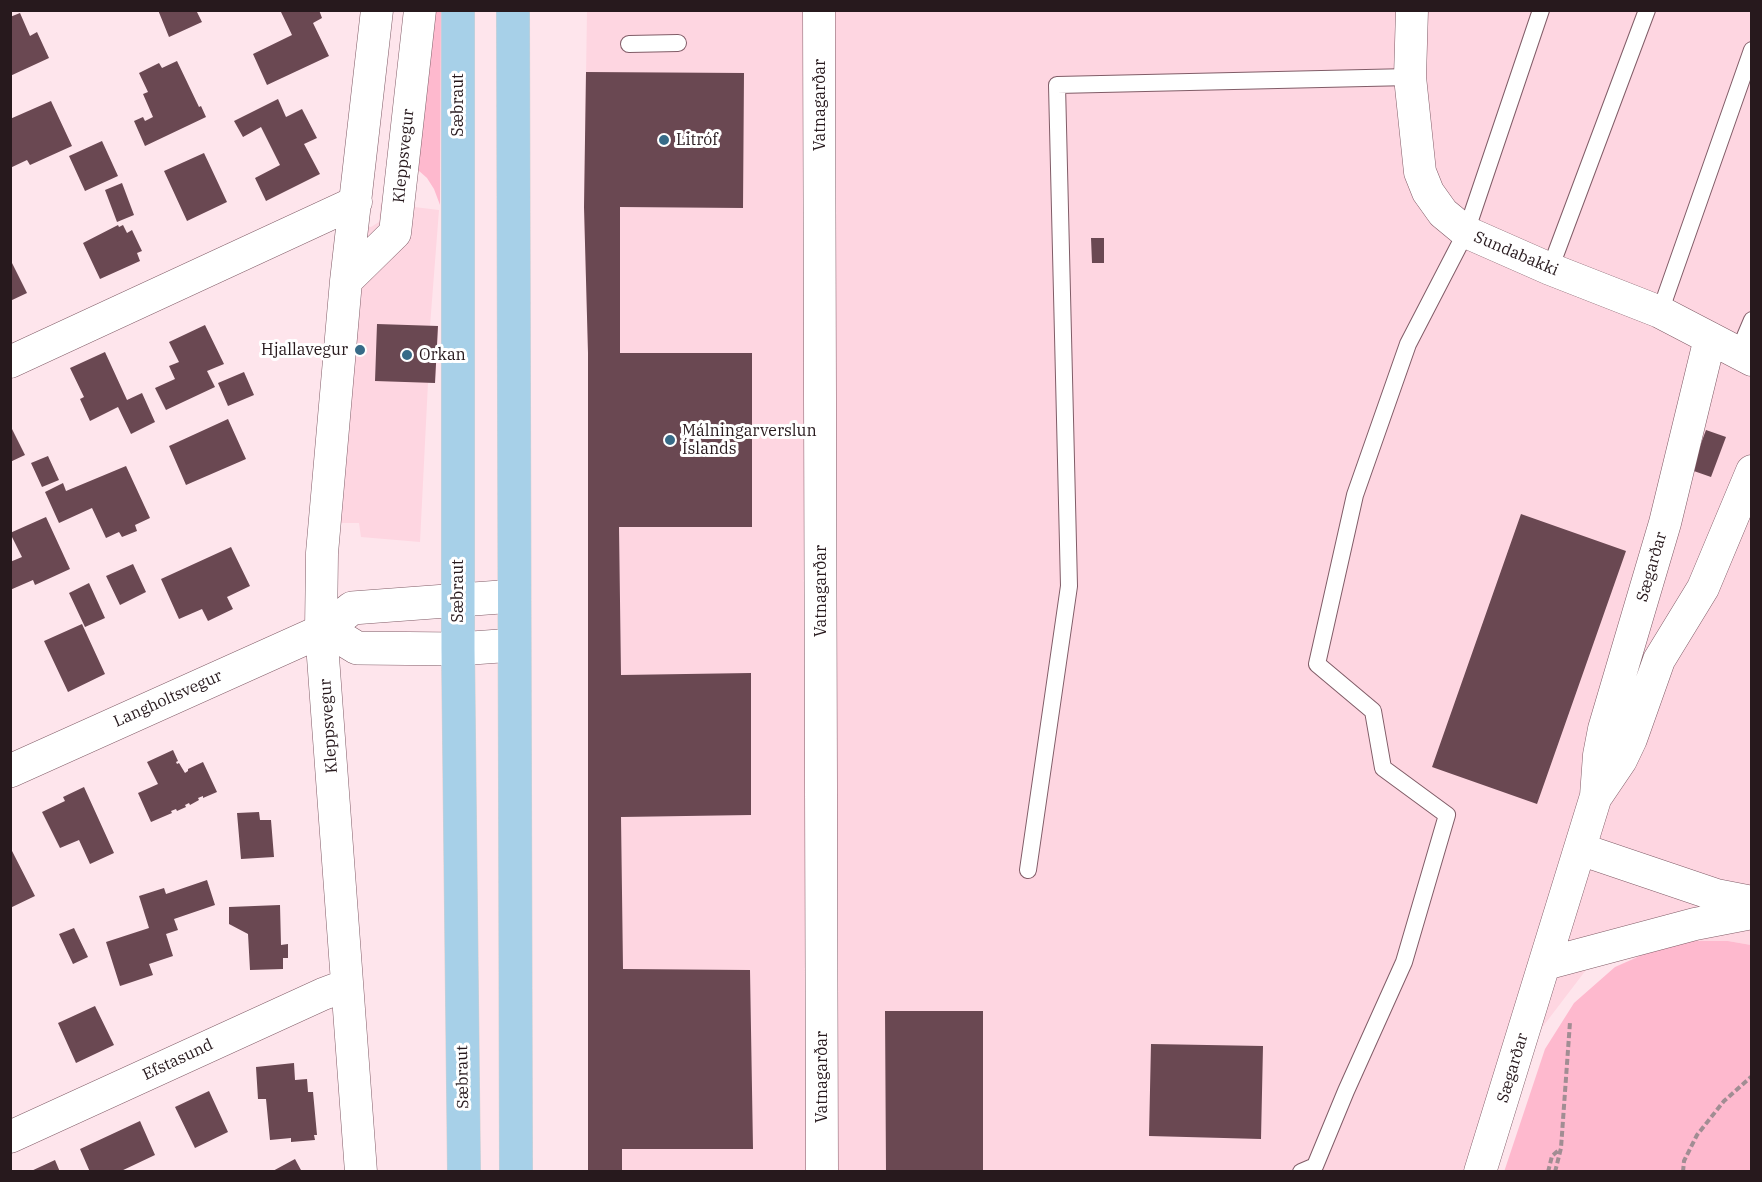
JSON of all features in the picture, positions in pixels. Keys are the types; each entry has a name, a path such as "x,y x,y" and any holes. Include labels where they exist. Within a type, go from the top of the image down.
{"main road":[{"name":"Sæbraut","path":"458,10 458,649 464,1172"},
{"path":"513,10 516,1172"}],"street":[{"name":"Kleppsvegur","path":"361,1172 323,629 322,553 346,281 377,10"},
{"name":"Kleppsvegur","path":"346,281 395,233 420,10"},
{"name":"Vatnagarðar","path":"819,10 822,1172"},
{"name":"Sundabakki","path":"1412,10 1410,77 1420,172 1428,192 1443,213 1466,232 1550,269 1660,312 1745,356"},
{"path":"10,362 356,202"},
{"name":"Sægarðar","path":"1480,1172 1596,796 1599,755 1604,729 1665,523 1710,338"},
{"name":"Sægarðar","path":"1596,796 1626,750 1659,660 1702,588 1752,471"},
{"name":"Langholtsvegur","path":"10,771 323,629 352,608 514,596"},
{"path":"323,629 357,648 458,649 514,645"},
{"path":"1580,849 1716,895 1752,902"},
{"path":"1545,964 1695,924 1752,913"},
{"name":"Efstasund","path":"10,1137 347,985"}],"lane":[{"path":"1301,1172 1315,1166 1404,962 1447,815 1383,768 1373,711 1317,664 1355,495 1408,344 1466,232 1541,10"},
{"path":"1550,269 1647,10"},
{"path":"629,44 678,43"},
{"path":"1660,312 1752,50"},
{"path":"1028,870 1069,586 1057,85 1410,77"},
{"path":"1745,356 1752,320"}],"path":[{"path":"1555,1172 1561,1148 1570,1022"},
{"path":"1683,1172 1684,1161 1697,1135 1724,1101 1752,1076"},
{"path":"1548,1172 1552,1156 1561,1148"}],"shaded area":[{"path":"435,11 441,11 440,205 434,189 418,170"},
{"path":"587,11 1751,11 1751,945 1728,941 1589,966 1541,1029 1493,1171 588,1171 588,353 584,207"},
{"path":"381,203 439,210 430,326 438,326 435,383 428,383 420,542 361,537 359,523 338,523 367,226 371,227 379,222"},
{"path":"1684,941 1728,941 1751,945 1751,1171 1504,1172 1545,1049 1574,1003 1615,967 1665,945"}],"building":[{"path":"158,10 196,10 202,22 169,37"},
{"path":"284,10 319,10 322,18 313,23 329,56 267,85 253,54 292,35 281,12"},
{"path":"20,13 30,36 37,32 49,58 10,76 10,17"},
{"path":"177,61 206,117 145,146 134,121 143,117 145,121 153,117 143,94 148,92 139,73 159,63 162,68"},
{"path":"586,72 744,73 743,208 620,207 620,353 752,353 752,527 619,527 621,675 751,673 751,815 621,817 623,969 750,970 753,1149 622,1149 622,1172 588,1172 588,353 584,207"},
{"path":"278,99 286,117 302,109 317,138 304,144 320,174 266,201 255,178 280,165 261,127 243,137 234,121"},
{"path":"51,101 72,146 30,165 27,160 10,168 10,119"},
{"path":"102,141 118,176 85,191 69,156"},
{"path":"204,153 227,202 187,221 164,171"},
{"path":"122,183 134,215 117,222 105,190"},
{"path":"118,225 119,227 123,225 127,233 132,230 142,251 137,253 140,261 100,279 83,243"},
{"path":"1091,238 1104,238 1104,263 1092,263"},
{"path":"10,259 27,293 10,301"},
{"path":"377,324 438,326 435,383 375,381"},
{"path":"205,325 224,364 207,371 215,387 166,410 155,388 175,379 169,366 179,362 169,342"},
{"path":"105,352 127,400 142,393 155,422 131,434 118,407 90,421 80,399 84,397 70,368"},
{"path":"244,372 254,395 228,406 218,383"},
{"path":"228,419 246,459 186,485 169,446"},
{"path":"10,425 25,455 10,462"},
{"path":"1706,430 1726,437 1711,477 1691,470"},
{"path":"48,456 59,480 42,487 31,463"},
{"path":"126,466 150,518 135,525 137,531 122,537 119,532 106,538 92,508 59,523 45,492 63,483 66,491"},
{"path":"1521,514 1626,551 1537,804 1432,767"},
{"path":"46,517 70,569 35,585 33,580 10,590 10,562 22,557 10,533"},
{"path":"231,547 250,586 227,597 233,609 208,621 202,609 179,619 161,579"},
{"path":"133,564 146,592 120,605 106,576"},
{"path":"89,583 105,618 85,627 69,593"},
{"path":"82,624 105,674 68,692 44,641"},
{"path":"173,750 177,764 179,763 185,773 188,769 203,762 217,792 198,798 199,800 190,805 189,803 185,805 186,807 171,811 172,813 151,822 138,793 158,784 147,762"},
{"path":"84,787 114,853 90,864 79,840 60,848 42,812 65,801 63,797"},
{"path":"259,812 260,820 271,820 274,857 241,859 237,813"},
{"path":"10,847 35,896 10,908"},
{"path":"207,880 215,905 174,919 178,930 166,934 173,956 149,964 153,975 120,986 106,942 149,928 139,896 164,888 166,894"},
{"path":"280,905 281,945 288,944 288,958 283,958 283,969 250,970 248,934 229,924 229,907"},
{"path":"74,928 88,957 73,964 59,934"},
{"path":"95,1006 114,1045 76,1063 58,1023"},
{"path":"885,1011 983,1011 983,1172 886,1172"},
{"path":"1151,1044 1263,1046 1261,1139 1149,1136"},
{"path":"294,1063 295,1080 307,1079 308,1092 313,1092 317,1135 314,1135 315,1140 291,1142 291,1138 270,1140 266,1099 258,1099 256,1067"},
{"path":"209,1091 228,1132 195,1148 175,1107"},
{"path":"140,1121 155,1155 119,1172 90,1172 80,1149"},
{"path":"295,1159 302,1172 271,1172"},
{"path":"55,1160 60,1172 29,1172"}],"place":[{"name":"Litróf","path":"664,140"},
{"name":"Hjallavegur","path":"360,350"},
{"name":"Orkan","path":"407,355"},
{"name":"Málningarverslun Íslands","path":"670,440"}]}
